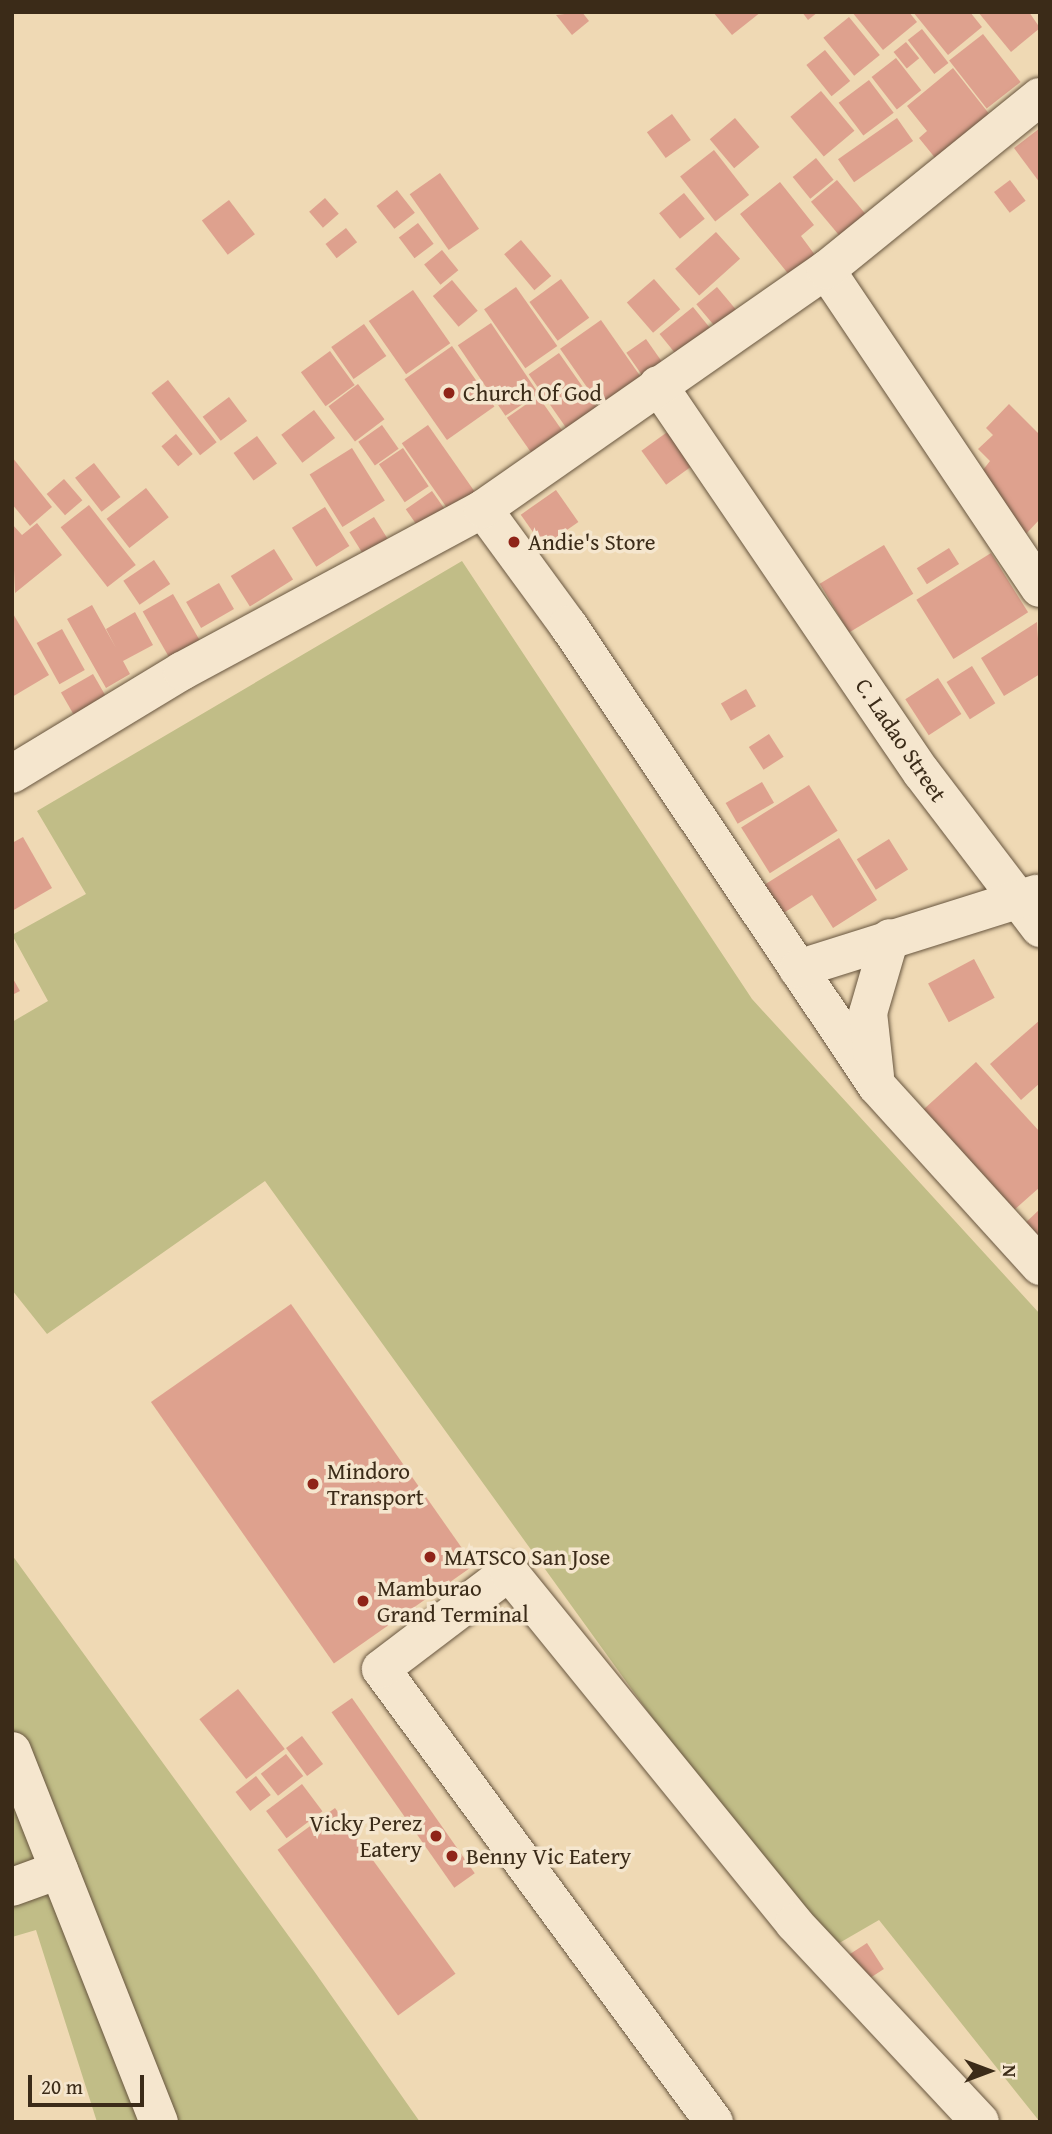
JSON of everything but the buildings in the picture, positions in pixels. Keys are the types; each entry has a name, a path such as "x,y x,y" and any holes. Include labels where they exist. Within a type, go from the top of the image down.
{"street":[{"path":"12,774 182,671 483,509 826,270 1040,97"},
{"path":"826,270 1040,588"},
{"name":"C. Ladao Street","path":"658,386 1032,908"},
{"path":"483,509 877,1086 1040,1266"},
{"path":"798,969 890,938 1032,908"},
{"path":"877,1086 868,1013 890,938"},
{"path":"714,2122 638,2013 381,1669 509,1572 793,1923 980,2122"},
{"path":"12,1751 159,2122"},
{"path":"12,1887 59,1870"}],"shaded area":[{"path":"462,561 752,999 1040,1314 1040,2122 879,1920 822,1953 265,1181 47,1334 12,1290 12,1022 48,1001 12,935 86,894 37,811"},
{"path":"12,1555 314,1971 420,2122 97,2122 36,1930 12,1937"}],"place":[{"name":"Church Of God","path":"449,393"},
{"name":"Andie's Store","path":"514,542"},
{"name":"Mindoro Transport","path":"313,1484"},
{"name":"MATSCO San Jose","path":"430,1557"},
{"name":"Mamburao Grand Terminal","path":"363,1601"},
{"name":"Vicky Perez Eatery","path":"436,1836"},
{"name":"Benny Vic Eatery","path":"452,1856"}]}
